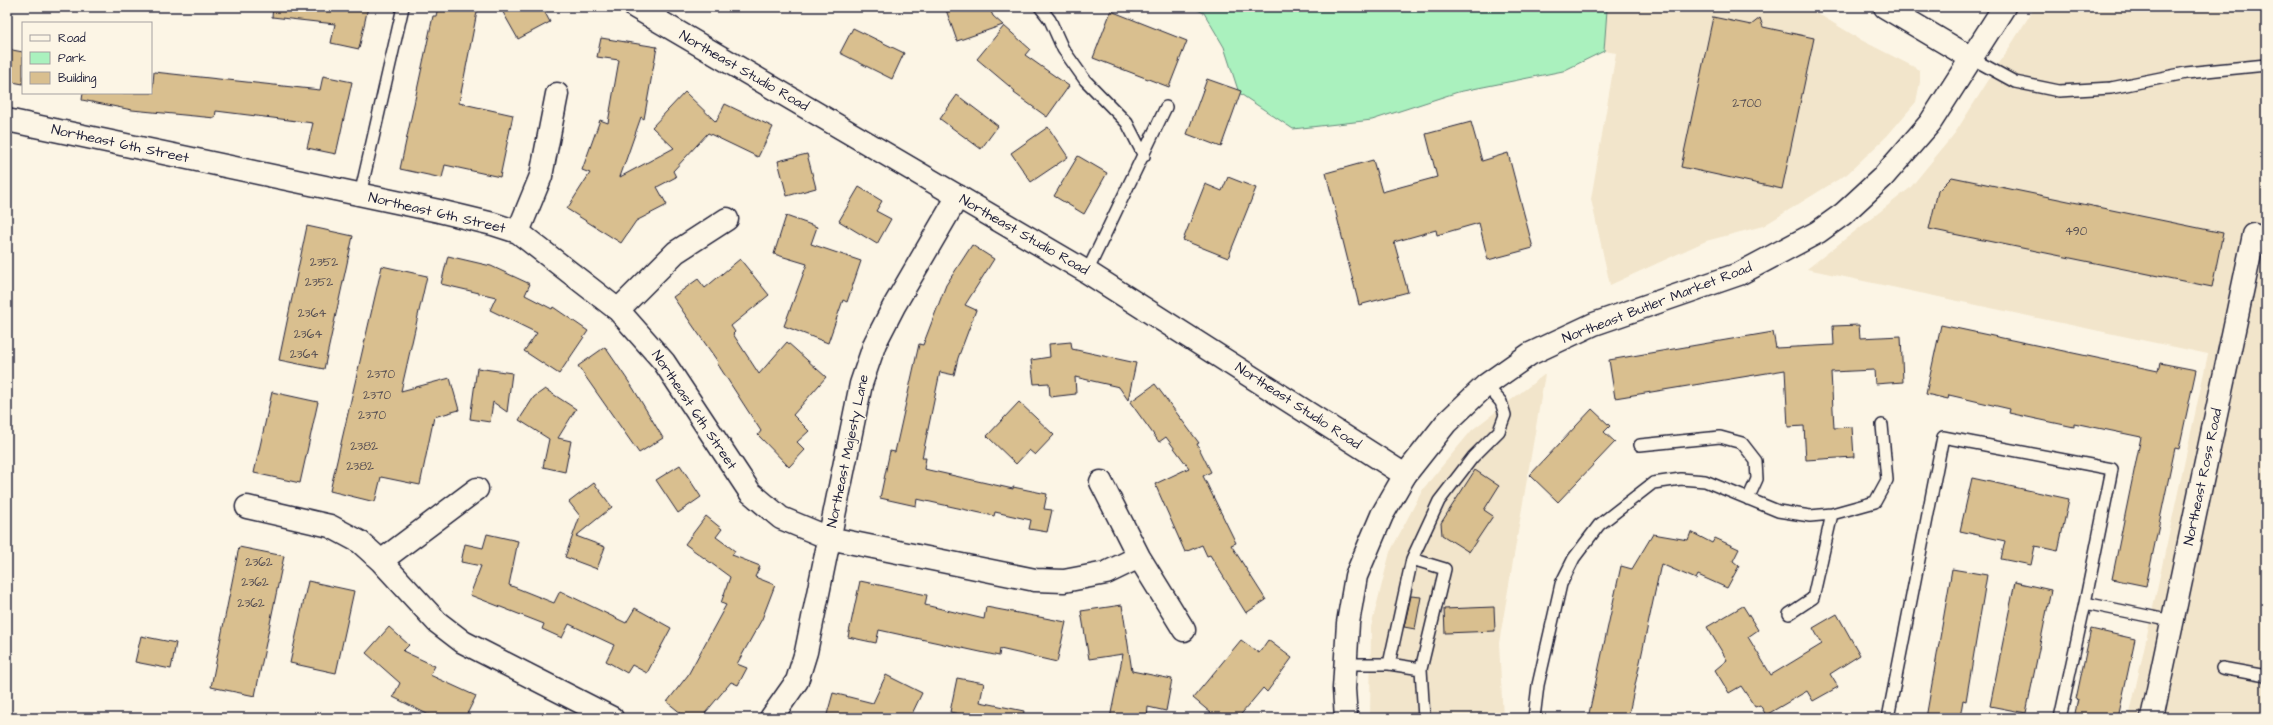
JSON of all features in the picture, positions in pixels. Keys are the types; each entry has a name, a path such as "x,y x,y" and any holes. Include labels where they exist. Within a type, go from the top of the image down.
{"street":[{"name":"Northeast Studio Road","path":"635,7 1087,272 1404,475"},
{"path":"1885,7 1971,58"},
{"name":"Northeast Butler Market Road","path":"1346,718 1344,689 1348,623 1356,576 1382,515 1404,475 1446,424 1486,385 1530,354 1594,324 1739,274 1818,232 1842,214 1883,177 1930,123 2004,7"},
{"path":"518,232 541,176 557,94"},
{"name":"Northeast 6th Street","path":"7,120 439,211 493,224 518,232 618,310 664,362 750,492 781,518 829,538 1035,580 1064,581 1106,573 1139,557"},
{"name":"Northeast Majesty Lane","path":"771,718 797,682 806,652 861,384 876,343 894,306 958,196"},
{"path":"618,310 676,252 727,219"},
{"name":"Northeast Ross Road","path":"2152,718 2254,236"},
{"path":"1101,482 1139,557 1184,630"},
{"path":"381,561 477,489"},
{"path":"247,507 330,526 360,542 381,561 437,622 463,642 612,718"}],"lane":[{"path":"360,195 403,7"},
{"path":"1040,7 1050,20 1063,49 1085,80 1127,123 1144,156"},
{"path":"1971,58 2015,82 2059,91 2111,88 2186,73 2266,65"},
{"path":"1087,272 1144,156 1166,107"},
{"path":"1389,664 1412,558 1439,501 1473,457 1499,431 1505,415 1501,402 1486,385"},
{"path":"1534,718 1538,685 1561,584 1574,558 1599,525 1653,483 1681,479 1705,481 1778,511 1810,516 1832,514 1875,502 1887,480 1882,425"},
{"path":"1640,445 1720,437 1742,444 1756,461 1757,479 1748,499"},
{"path":"1888,718 1943,437 2112,469 2060,718"},
{"path":"1789,614 1813,598 1832,514"},
{"path":"1412,558 1445,569 1421,669 1424,718"},
{"path":"2085,603 2172,621"},
{"path":"1346,664 1389,664 1421,669"},
{"path":"2222,668 2266,676"}],"shaded area":[{"path":"1337,7 1807,7 1863,41 1920,70 1920,82 1916,102 1887,136 1847,174 1763,226 1706,241 1610,285 1591,199 1616,53"},
{"path":"2035,7 2266,7 2266,718 2129,718 2208,354 1807,269 1910,188 1955,133"},
{"path":"1545,374 1499,643 1503,718 1370,718 1371,627 1390,552 1423,489 1472,430"}],"green space":[{"path":"1191,7 1606,7 1607,10 1604,51 1563,71 1458,92 1372,120 1293,129 1239,93 1224,47 1204,13"}],"building":[{"path":"273,7 368,7 359,49 331,43 335,24 272,17"},
{"path":"438,7 478,7 459,103 513,115 500,177 445,165 442,178 400,169 433,16 436,16"},
{"path":"500,7 542,7 550,22 518,39"},
{"path":"945,7 989,7 993,16 1003,25 957,41"},
{"path":"1111,11 1187,41 1169,87 1093,58"},
{"path":"1713,17 1751,25 1760,18 1763,27 1814,38 1782,189 1681,167"},
{"path":"1004,26 1030,49 1025,55 1069,86 1047,117 1014,93 1015,91 977,59"},
{"path":"853,28 904,53 892,79 840,53"},
{"path":"601,38 657,47 644,119 641,117 620,177 674,148 652,127 685,92 716,122 725,104 773,127 758,157 708,133 673,171 676,177 657,187 667,205 636,221 621,243 567,209 590,173 582,170 600,120 608,123 619,60 597,57"},
{"path":"7,49 22,52 22,84 7,81"},
{"path":"154,72 320,90 323,76 352,82 336,154 307,148 313,123 216,111 215,118 132,110 82,100 83,94 152,93"},
{"path":"1207,79 1241,91 1221,147 1187,134"},
{"path":"957,95 998,126 981,149 940,119"},
{"path":"1471,122 1482,161 1508,153 1533,248 1488,260 1479,223 1437,235 1436,230 1394,242 1408,292 1359,305 1326,173 1373,160 1382,192 1437,177 1426,134"},
{"path":"1048,127 1068,157 1031,182 1011,153"},
{"path":"807,154 816,188 787,196 778,161"},
{"path":"1078,156 1107,173 1084,214 1054,196"},
{"path":"1228,177 1256,188 1228,258 1183,240 1205,184 1222,191"},
{"path":"1952,177 2223,233 2212,287 1929,229 1938,191"},
{"path":"859,187 882,201 876,211 891,219 877,244 839,221"},
{"path":"786,216 817,227 811,244 861,261 847,302 843,300 828,343 784,326 807,264 774,254"},
{"path":"307,226 353,236 324,369 279,360"},
{"path":"972,245 994,259 965,305 976,310 958,358 954,375 940,372 922,458 926,458 924,469 1013,489 1013,487 1047,494 1044,509 1052,510 1047,532 1029,529 1031,520 995,512 994,516 917,499 916,506 880,498 890,451 895,452 919,344 923,345 946,285"},
{"path":"448,256 491,266 530,284 525,295 552,309 553,307 588,331 559,374 524,351 537,333 490,310 496,297 441,284"},
{"path":"740,259 769,295 731,326 735,332 733,334 759,374 787,342 826,377 793,415 809,431 797,442 805,450 789,467 758,435 761,431 717,363 718,362 673,297 698,279 705,288"},
{"path":"382,266 427,276 401,391 450,378 459,410 434,417 420,485 381,477 375,502 330,491"},
{"path":"1859,325 1860,338 1901,336 1903,382 1875,384 1874,370 1831,372 1834,428 1852,427 1854,457 1806,460 1804,426 1788,427 1785,370 1615,398 1609,360 1773,332 1776,348 1834,345 1833,326"},
{"path":"1941,325 2158,371 2160,363 2196,370 2179,449 2175,448 2146,586 2112,579 2141,437 2074,423 2074,427 2009,413 2010,409 1949,395 1948,399 1926,394"},
{"path":"1071,342 1072,349 1136,363 1128,400 1119,387 1075,377 1076,394 1050,397 1049,383 1034,384 1031,360 1050,357 1049,344"},
{"path":"605,347 633,388 663,438 639,453 578,366"},
{"path":"477,368 512,373 507,412 493,402 490,422 470,419"},
{"path":"1155,384 1199,443 1197,444 1211,472 1203,476 1236,543 1231,545 1266,600 1246,613 1210,555 1207,556 1202,545 1185,552 1155,484 1189,468 1166,437 1159,442 1130,402"},
{"path":"545,389 576,409 558,438 571,441 565,472 543,467 549,439 519,420 534,397"},
{"path":"272,392 318,402 300,483 254,473"},
{"path":"1019,402 1054,435 1035,455 1029,450 1016,464 987,436"},
{"path":"1592,409 1610,426 1604,432 1615,442 1558,502 1530,475"},
{"path":"680,465 701,497 678,513 656,480"},
{"path":"1475,470 1499,486 1484,510 1493,516 1469,552 1442,535 1441,523"},
{"path":"1972,478 2069,499 2058,551 2035,546 2031,565 2001,559 2005,541 1960,531"},
{"path":"594,483 612,507 576,536 605,547 597,569 565,557 580,516 569,502"},
{"path":"706,516 722,529 716,537 735,551 732,555 760,566 755,577 775,585 762,619 737,664 747,668 738,685 731,682 701,718 687,718 667,702 688,675 726,605 721,603 730,577 685,544"},
{"path":"1691,532 1712,543 1715,538 1739,549 1733,561 1739,566 1727,588 1698,575 1696,579 1661,564 1628,718 1588,718 1621,566 1632,569 1653,534 1688,540"},
{"path":"487,534 518,541 509,585 554,603 560,591 626,623 635,608 671,628 647,673 632,665 627,673 606,661 614,645 569,624 562,638 542,629 544,624 470,595 481,566 461,562 465,544 483,548"},
{"path":"239,547 284,556 255,696 211,687"},
{"path":"1952,569 1987,575 1966,701 1963,700 1960,718 1926,718"},
{"path":"308,581 354,591 336,673 290,663"},
{"path":"860,581 927,595 925,605 984,619 986,607 1066,622 1057,662 1000,649 999,656 879,630 876,643 848,637"},
{"path":"2015,582 2051,590 2026,713 1990,706"},
{"path":"1411,596 1421,597 1415,629 1404,627"},
{"path":"1122,605 1132,671 1172,679 1166,711 1148,707 1147,718 1110,718 1123,654 1089,659 1081,611"},
{"path":"1743,606 1758,630 1748,637 1771,675 1822,644 1813,628 1837,614 1860,655 1830,674 1838,687 1813,701 1807,691 1766,715 1760,705 1755,707 1741,686 1729,693 1715,670 1727,660 1707,627"},
{"path":"1494,607 1495,631 1445,633 1444,609"},
{"path":"389,627 409,645 403,651 435,666 430,675 476,696 465,718 435,718 393,697 400,683 366,653"},
{"path":"2091,629 2135,639 2118,718 2074,718 2078,699 2076,699"},
{"path":"141,636 176,643 171,669 135,662"},
{"path":"1241,640 1259,653 1268,640 1292,658 1267,692 1263,688 1238,718 1217,718 1193,698"},
{"path":"886,675 922,693 910,718 826,718 833,693 873,703"},
{"path":"957,678 984,683 980,702 1024,711 1023,718 979,718 950,712"}]}
